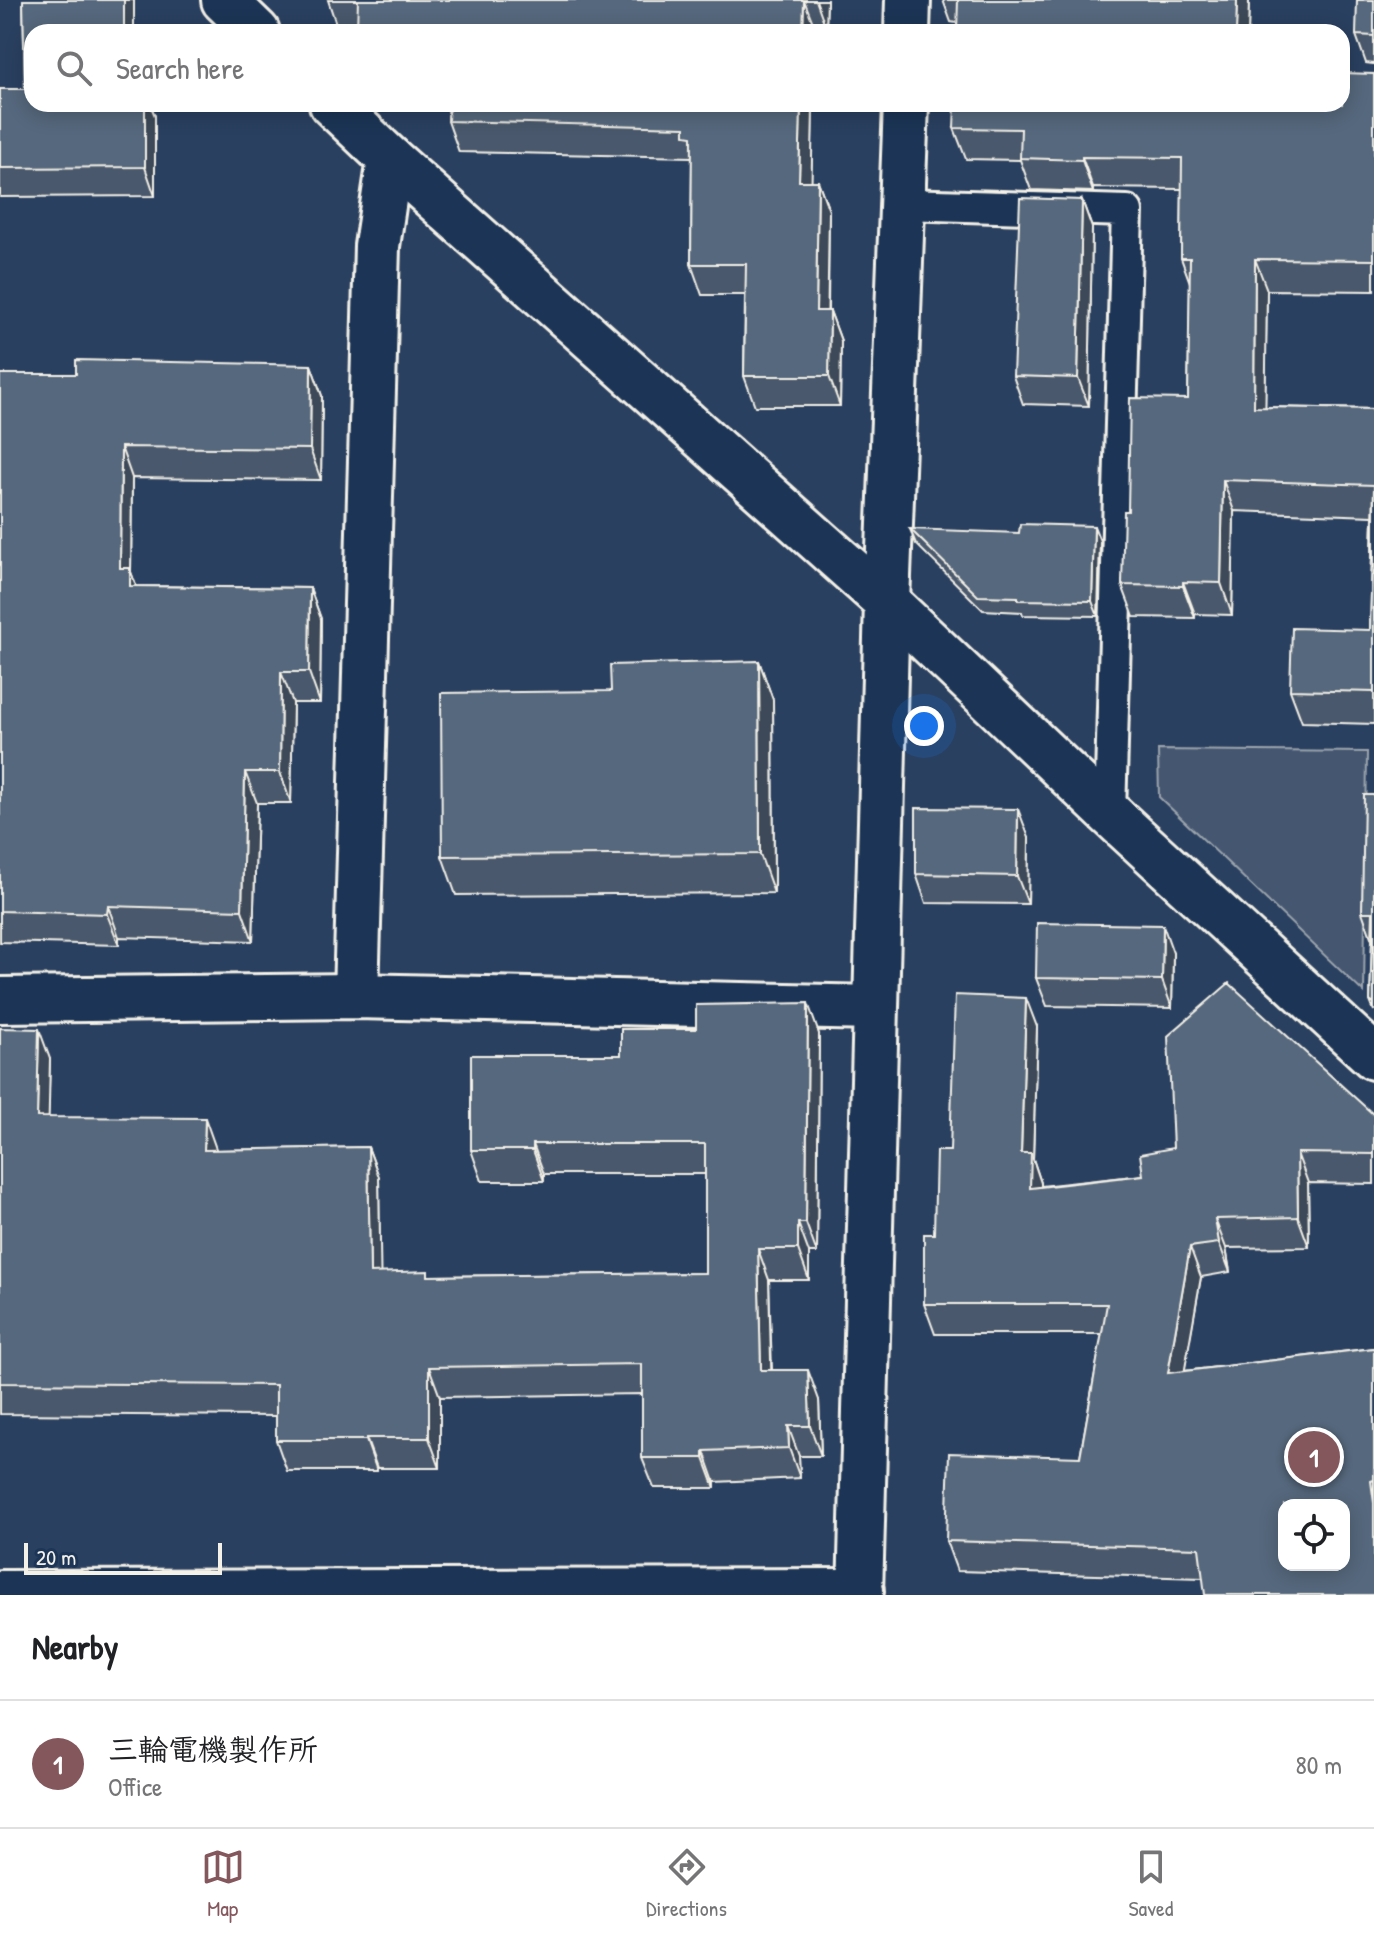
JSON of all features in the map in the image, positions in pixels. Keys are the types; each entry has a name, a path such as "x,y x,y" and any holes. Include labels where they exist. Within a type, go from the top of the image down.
{"street":[{"path":"224,0 249,24"},
{"path":"907,24 908,0"},
{"path":"340,112 887,602 1110,814 1374,1057"},
{"path":"0,1593 860,1593 887,602 906,112"},
{"path":"356,996 377,246 390,159"},
{"path":"0,1000 356,996 875,1008"}],"lane":[{"path":"903,204 1127,211 1110,814"}],"shaded area":[{"path":"1158,750 1367,752 1364,993 1159,797"}],"building":[{"path":"23,0 124,0 124,24 24,24 24,44"},
{"path":"358,0 804,0 803,24 357,24"},
{"path":"958,0 1237,0 1236,24 957,24"},
{"path":"1357,0 1374,0 1374,36 1356,35"},
{"path":"1350,73 1374,74 1374,260 1255,259 1254,407 1374,409 1374,485 1223,480 1221,583 1122,585 1124,511 1128,511 1130,398 1188,399 1190,258 1181,258 1182,158 1020,158 1021,129 954,128 955,112 1350,112"},
{"path":"0,89 24,89 24,112 145,112 145,167 0,168"},
{"path":"449,112 801,112 799,181 818,181 816,311 830,311 829,376 744,376 746,264 691,264 692,136 685,135 685,127 448,121"},
{"path":"1020,198 1082,200 1078,378 1013,376"},
{"path":"76,360 311,365 310,449 121,447 120,568 130,568 130,586 310,588 309,672 281,672 280,772 245,772 242,910 108,906 107,914 0,911 0,374 76,374"},
{"path":"1374,487 1374,692 1290,690 1292,628 1370,630"},
{"path":"1020,524 1094,526 1092,601 978,596 910,529 1019,533"},
{"path":"759,661 760,854 442,856 441,693 611,691 610,665"},
{"path":"1364,795 1374,795 1374,1004 1370,1001 1373,912 1362,912"},
{"path":"916,808 1018,809 1017,876 916,874"},
{"path":"1037,923 1163,925 1162,980 1036,978"},
{"path":"1229,983 1374,1115 1374,1154 1297,1153 1298,1217 1215,1219 1219,1243 1190,1247 1168,1373 1374,1348 1374,1480 1371,1481 1374,1503 1374,1595 1205,1595 1199,1548 946,1541 949,1453 1080,1457 1107,1304 924,1304 924,1234 934,1234 936,1151 950,1151 955,995 1026,998 1021,1153 1031,1153 1030,1188 1143,1175 1140,1154 1173,1148 1168,1036"},
{"path":"808,1003 806,1223 798,1223 798,1249 758,1249 761,1370 808,1370 810,1426 788,1426 789,1448 704,1451 704,1458 642,1458 642,1364 429,1367 429,1438 366,1440 276,1440 276,1385 0,1383 0,1028 39,1029 37,1117 205,1118 204,1150 368,1147 370,1273 428,1271 428,1276 705,1273 705,1144 533,1144 533,1150 471,1150 471,1055 621,1055 621,1029 696,1029 696,1005"}],"place":[{"name":"三輪電機製作所","path":"1314,1457"}]}
